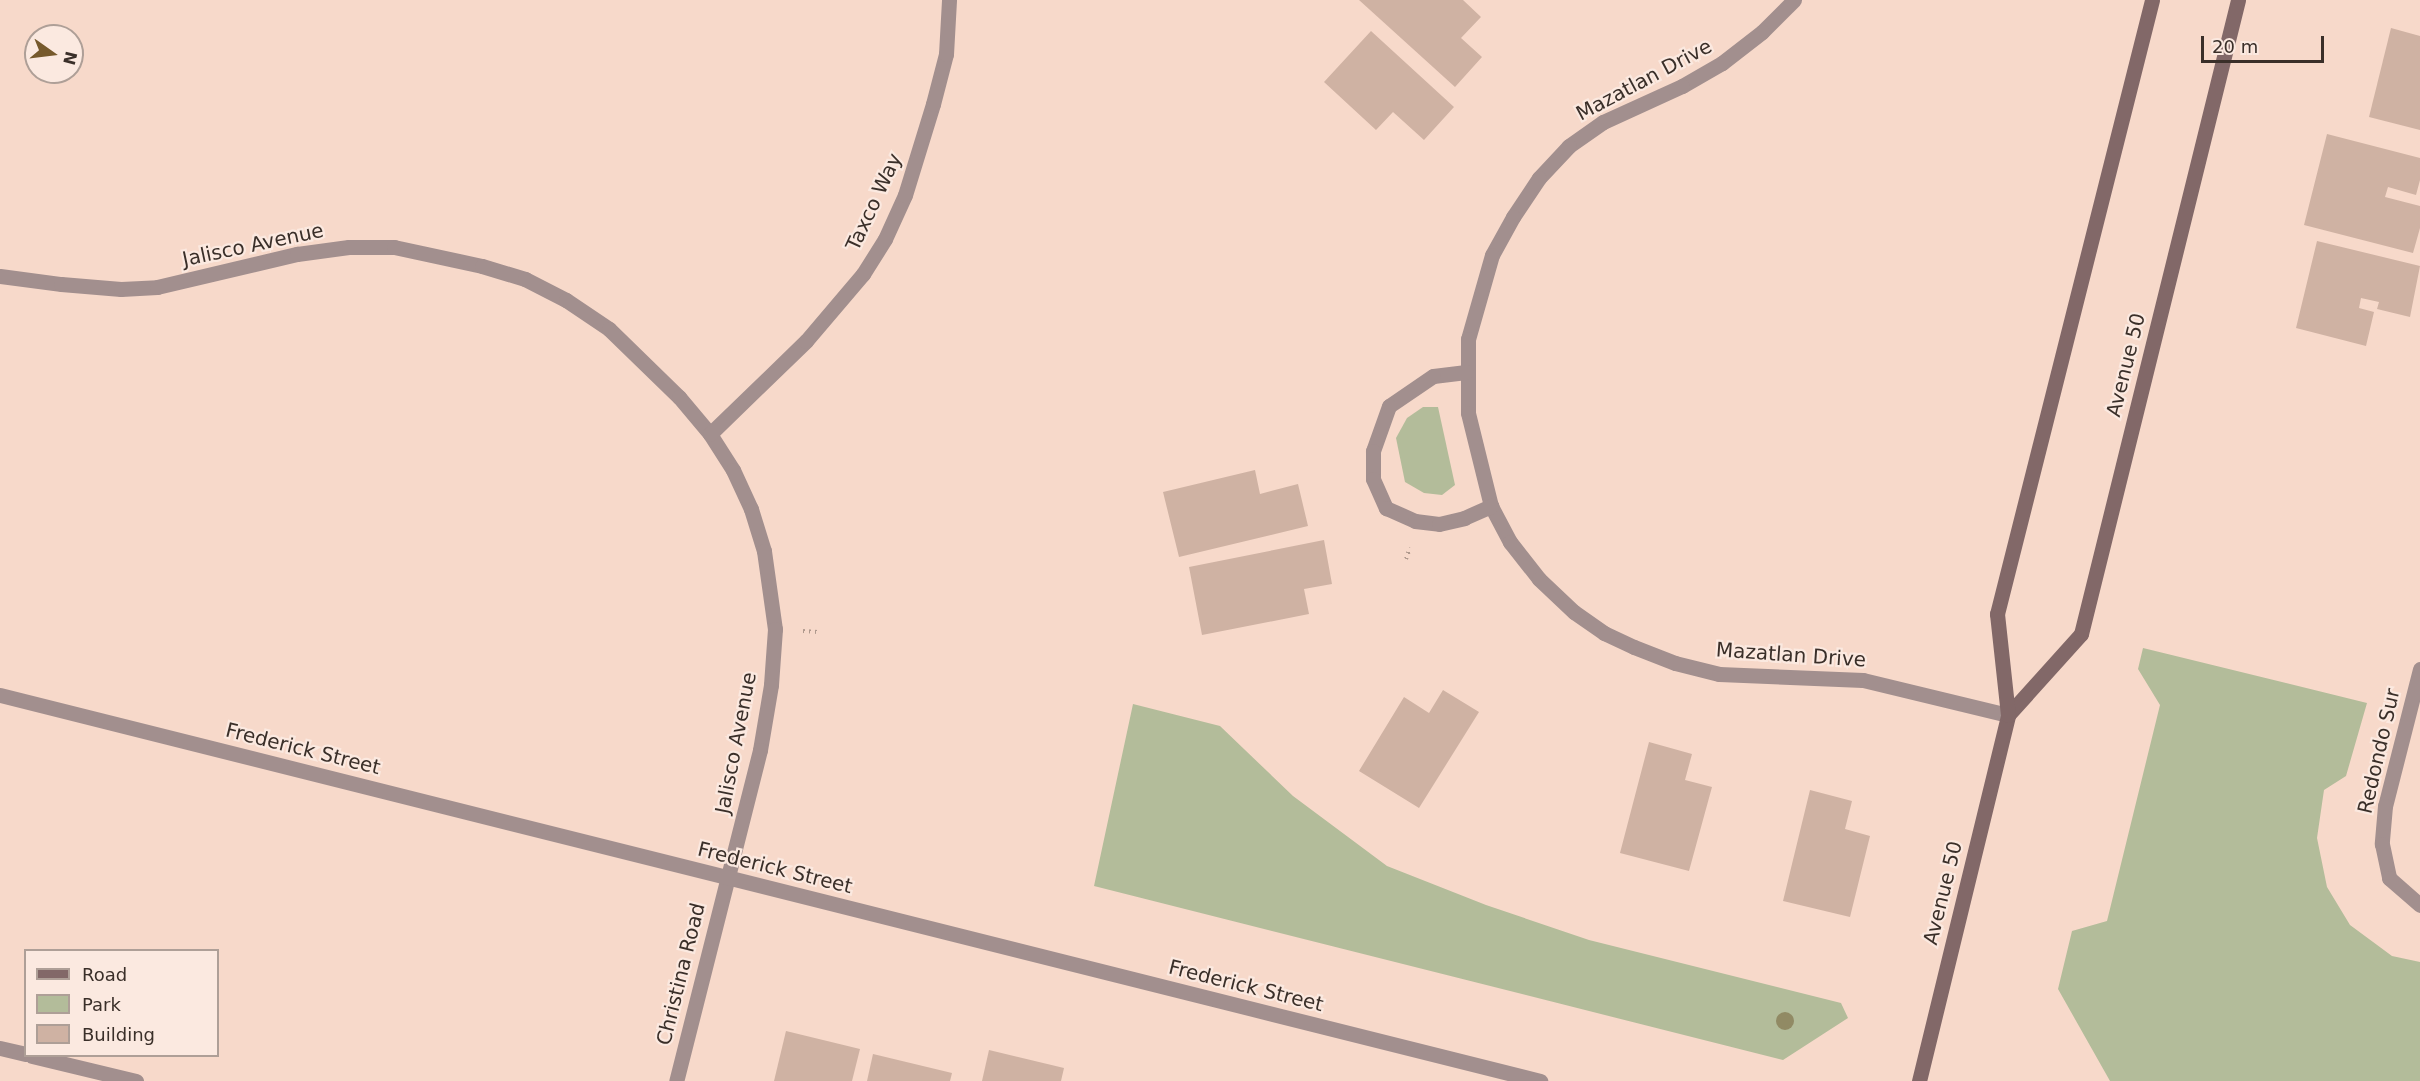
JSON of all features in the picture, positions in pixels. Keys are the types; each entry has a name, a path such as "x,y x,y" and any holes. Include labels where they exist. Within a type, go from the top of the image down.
{"main road":[{"name":"Avenue 50","path":"1919,1081 2008,715 1997,614 2152,0"},
{"name":"Avenue 50","path":"2008,715 2080,634 2238,0"}],"street":[{"name":"Taxco Way","path":"710,434 775,373 839,304 863,274 885,239 912,176 933,104 946,54 949,0"},
{"name":"Mazatlan Drive","path":"1794,0 1762,32 1722,63 1682,86 1603,122 1569,146 1539,177 1492,255 1468,339 1466,372 1468,412 1491,506 1510,542 1539,579 1574,612 1604,633 1634,647 1675,663 1719,674 1863,680 2008,715"},
{"name":"Jalisco Avenue","path":"0,276 121,289 157,287 241,265 349,247 394,247 447,257 525,279 566,300 609,328 679,397 710,434 733,470 752,509 764,551 775,629 765,721 728,877"},
{"path":"1466,372 1433,376 1389,406 1372,451 1373,479 1386,508 1415,521 1439,524 1464,518 1491,506"},
{"name":"Redondo Sur","path":"2420,669 2385,806 2382,844 2389,878 2420,905"},
{"name":"Frederick Street","path":"0,694 1540,1081"},
{"name":"Christina Road","path":"676,1081 728,877"},
{"path":"0,1048 24,1054"},
{"path":"36,1057 136,1081"}],"green space":[{"path":"1423,407 1438,407 1455,485 1442,495 1424,493 1405,482 1396,438 1407,418"},
{"path":"2143,648 2367,703 2346,776 2324,790 2317,838 2327,887 2350,925 2392,956 2420,962 2420,1081 2110,1081 2058,989 2072,931 2107,921 2160,705 2138,669"},
{"path":"1133,704 1220,726 1293,796 1387,866 1486,905 1589,940 1841,1003 1848,1018 1783,1060 1094,886"}],"building":[{"path":"1359,0 1463,0 1481,17 1461,38 1482,57 1455,87"},
{"path":"2391,28 2420,36 2420,130 2369,117"},
{"path":"1371,31 1454,107 1424,140 1393,112 1376,130 1324,82"},
{"path":"2327,134 2420,158 2420,180 2416,195 2388,187 2385,197 2420,206 2420,228 2413,253 2304,225"},
{"path":"2317,241 2420,266 2410,317 2377,309 2379,302 2361,298 2359,308 2374,312 2366,346 2296,328"},
{"path":"1255,470 1260,494 1298,484 1308,526 1179,557 1163,492"},
{"path":"1324,540 1332,584 1304,589 1309,614 1202,635 1189,567"},
{"path":"1443,690 1479,712 1419,808 1359,771 1404,697 1429,713"},
{"path":"1649,742 1692,754 1685,780 1712,787 1689,871 1620,853"},
{"path":"1810,790 1852,801 1845,829 1870,836 1850,917 1783,901"},
{"path":"786,1031 860,1049 852,1081 774,1081"},
{"path":"989,1050 1064,1068 1061,1081 982,1081"},
{"path":"873,1054 952,1073 950,1081 867,1081"}]}
